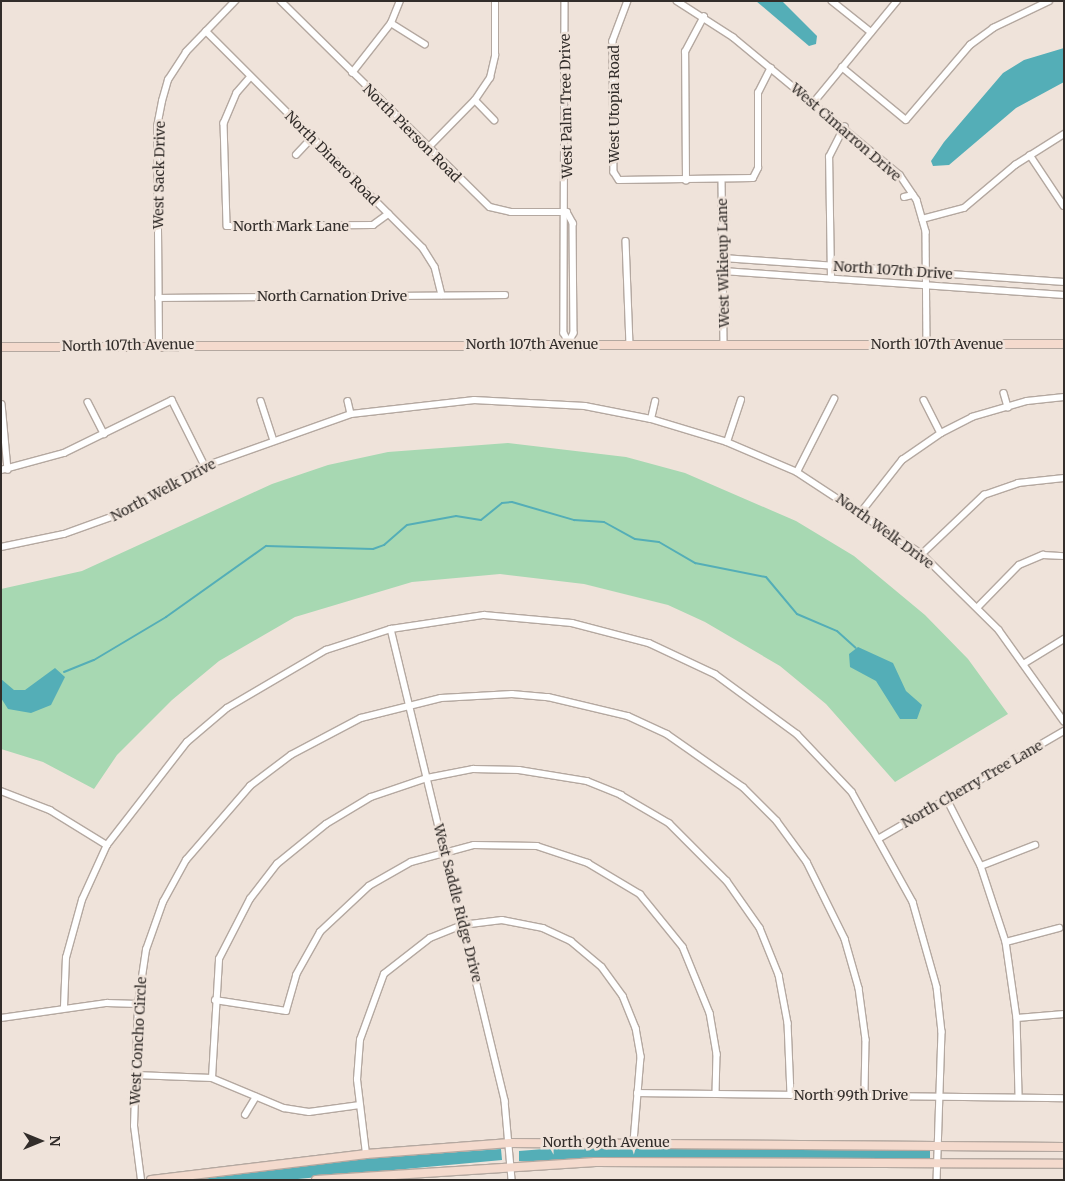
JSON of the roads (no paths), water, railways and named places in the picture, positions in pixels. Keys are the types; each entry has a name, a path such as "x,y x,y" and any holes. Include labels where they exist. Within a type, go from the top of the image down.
{"main road":[{"name":"North 107th Avenue","path":"1,347 159,344 1064,344"},
{"name":"North 99th Avenue","path":"151,1180 366,1154 510,1143 938,1144 1064,1147"},
{"name":"North 99th Avenue","path":"316,1180 511,1165 1064,1164"}],"street":[{"name":"West Sack Drive","path":"159,344 157,127 168,80 206,31 235,1"},
{"name":"North Pierson Road","path":"281,1 428,148 490,207 511,212 568,212"},
{"path":"352,73 391,23 400,1"},
{"path":"428,148 475,100 493,68 494,1"},
{"name":"West Palm Tree Drive","path":"565,1 568,212 564,324 569,343"},
{"name":"West Utopia Road","path":"628,1 613,41 616,179 686,181"},
{"name":"West Cimarron Drive","path":"677,1 704,17 771,68 900,175 913,195 922,219 926,272 927,344"},
{"path":"832,1 871,32"},
{"path":"814,102 897,1"},
{"path":"842,67 906,120 970,45 1036,4 1049,1"},
{"path":"704,17 685,52 686,181 748,180 757,174 758,93 771,68"},
{"path":"391,23 425,44"},
{"name":"North Dinero Road","path":"206,31 388,214 432,262 442,296"},
{"name":"North Mark Lane","path":"251,77 237,94 224,123 227,226 373,225 388,214"},
{"path":"475,100 494,120"},
{"path":"831,279 829,157 844,127"},
{"path":"922,219 964,208 1030,155 1064,134"},
{"path":"296,155 312,138"},
{"path":"1030,155 1064,206"},
{"name":"West Wikieup Lane","path":"722,180 724,345"},
{"path":"904,198 913,195"},
{"name":"West Palm Tree Drive","path":"568,212 573,223 574,332 569,343"},
{"path":"626,241 630,344"},
{"name":"North 107th Drive","path":"723,258 1064,282"},
{"name":"North 107th Drive","path":"723,271 1064,295"},
{"name":"North Carnation Drive","path":"158,298 505,295"},
{"path":"1004,393 1008,407"},
{"path":"862,511 902,460 941,433 972,417 1008,407 1064,397"},
{"path":"797,472 834,399"},
{"path":"2,404 4,470 64,453 172,400 205,466"},
{"name":"North Welk Drive","path":"1,547 64,534 117,515 205,466 273,438 351,414 474,400 585,406 650,419 727,442 797,472 862,511 922,554 979,606 1025,663 1064,721"},
{"path":"727,442 742,400"},
{"path":"924,400 941,433"},
{"path":"261,401 273,438"},
{"path":"348,401 351,414"},
{"path":"650,419 655,401"},
{"path":"88,402 104,434"},
{"path":"922,554 984,495 1018,483 1064,478"},
{"path":"979,606 1019,565 1043,555 1064,556"},
{"path":"64,1007 66,958 82,900 106,845 181,749 227,708 326,650 391,629 484,616 532,618 613,632 681,656 757,701 803,740 852,792 880,838 913,902 927,943 942,1032 937,1180"},
{"name":"West Saddle Ridge Drive","path":"391,629 505,1101 512,1180"},
{"path":"1025,663 1064,640"},
{"name":"West Concho Circle","path":"140,1180 134,1126 138,1004 146,950 163,902 186,860 220,816 250,786 291,755 361,718 409,704 478,694 574,702 628,716 667,734 743,787 777,821 807,862 844,939 864,1022 865,1094"},
{"name":"North Cherry Tree Lane","path":"880,838 1064,731"},
{"path":"212,1078 215,1000 219,960 250,899 277,864 326,824 371,796 427,778 473,769 556,774 621,795 669,822 727,881 760,928 779,975 788,1023 791,1095"},
{"path":"1,791 50,810 106,845"},
{"path":"947,799 981,866 1006,942 1017,1018 1019,1097"},
{"path":"215,1000 286,1011 296,975 320,932 344,905 387,874 444,850 502,844 537,846 588,863 640,894 683,947 696,974 710,1014 717,1054 716,1094"},
{"path":"981,866 1035,845"},
{"path":"366,1154 360,1105 360,1040 384,974 430,938 462,926 502,920 544,928 588,952 623,996 636,1028 641,1057 634,1142"},
{"path":"1006,942 1058,928"},
{"path":"1,1018 64,1007 138,1004"},
{"path":"1017,1018 1064,1014"},
{"path":"135,1075 212,1078 256,1098 308,1112 360,1105"},
{"name":"North 99th Drive","path":"637,1093 865,1094 1064,1098"},
{"path":"245,1115 256,1098"}],"water":[{"path":"756,1 782,1 817,36 816,44 809,46"},
{"path":"1064,48 1064,82 1016,108 949,165 933,166 931,161 944,142 1003,73 1024,60"},
{"path":"858,647 893,663 906,691 922,705 917,719 900,719 876,681 850,667 849,654"},
{"path":"55,668 65,677 51,705 31,713 8,709 1,698 1,679 14,690 25,690"},
{"path":"581,1146 930,1148 930,1159 519,1161 519,1151"},
{"path":"501,1149 502,1160 287,1180 195,1180 333,1161"}],"waterway":[{"path":"64,672 94,660 166,617 266,546 373,549 384,545 407,525 456,516 481,520 502,503 512,502 574,520 604,522 635,539 659,542 695,563 766,577 797,614 837,631 856,648"}]}
